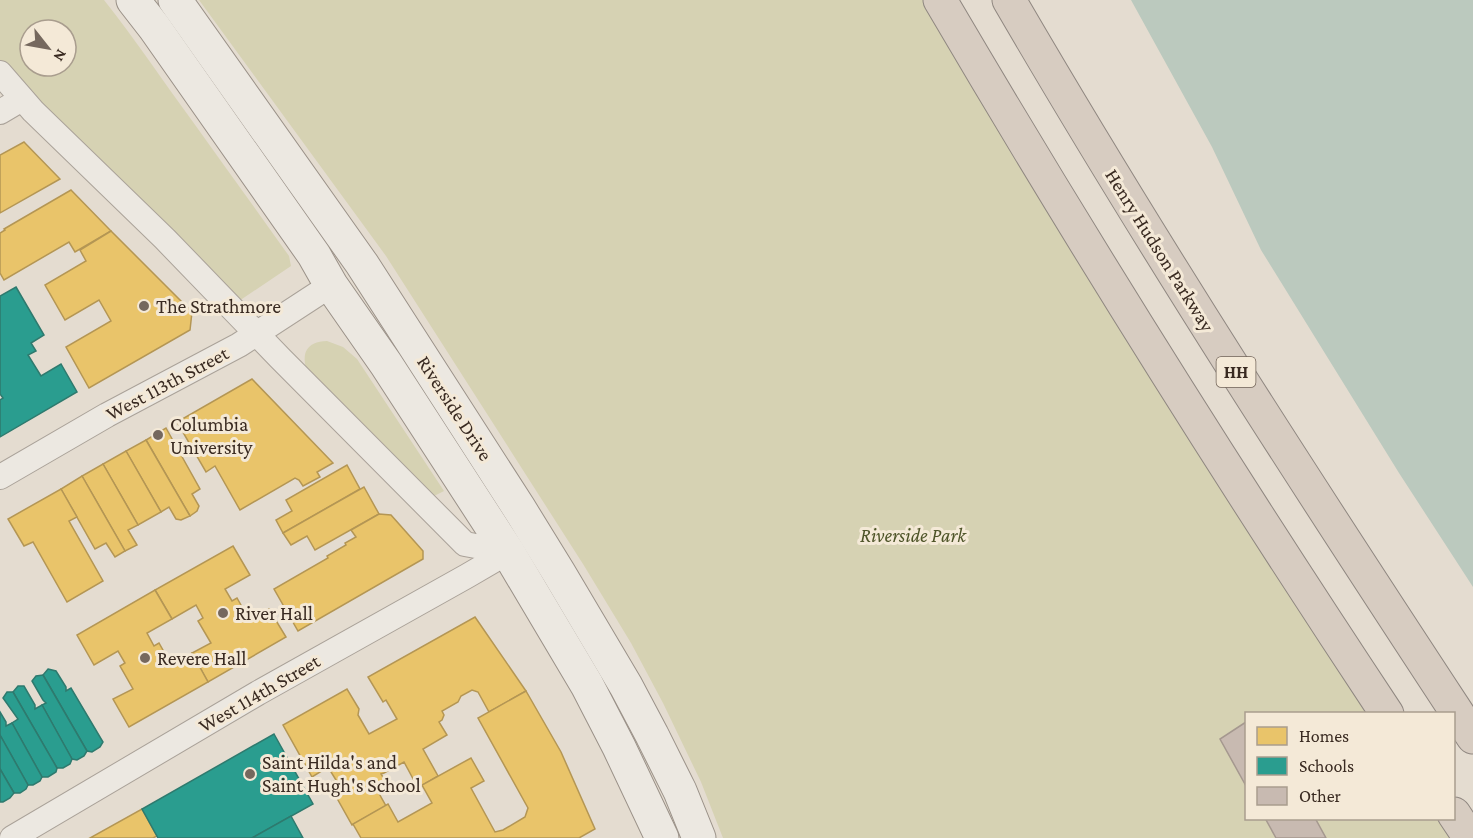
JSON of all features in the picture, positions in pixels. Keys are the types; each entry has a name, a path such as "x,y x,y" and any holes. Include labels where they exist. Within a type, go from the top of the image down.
{"highway":[{"path":"940,0 1036,163 1158,360 1296,577 1386,712"},
{"name":"Henry Hudson Parkway","path":"1009,0 1181,285 1321,506 1473,737"},
{"path":"1455,816 1470,838"}],"main road":[{"name":"Riverside Drive","path":"133,0 300,236 508,552 587,685 619,747 658,836"},
{"name":"Riverside Drive","path":"175,0 362,264 560,573 626,686 695,826"},
{"path":"331,285 362,264"},
{"path":"508,552 534,533"},
{"path":"658,836 695,826"}],"street":[{"path":"0,73 22,99 165,239 465,544 508,552"},
{"path":"0,111 22,99"},
{"name":"West 113th Street","path":"0,477 107,415 257,334 331,285"},
{"name":"West 114th Street","path":"12,838 258,693 508,552"}],"green space":[{"path":"0,0 104,0 289,256 291,266 239,301 0,62"},
{"name":"Riverside Park","path":"199,0 940,0 1386,712 1245,712 1245,820 1455,819 1470,838 723,838 701,782 631,643 386,256"},
{"path":"327,341 343,347 357,359 444,491 434,496 307,372 305,354 307,350 314,344"}],"shaded area":[{"path":"1131,0 1473,0 1473,587 1399,473 1261,250 1212,147"}],"building: Homes":[{"path":"24,142 60,179 0,213 0,155"},
{"path":"71,190 111,231 75,252 69,242 4,280 0,273 0,233"},
{"name":"The Strathmore","path":"111,231 192,312 190,330 89,388 66,347 111,321 99,300 65,320 45,285 86,261 80,250"},
{"path":"252,379 333,463 317,472 320,477 303,486 295,478 240,510 215,466 206,472 177,422"},
{"path":"166,428 200,489 192,494 199,506 197,511 190,516 146,440"},
{"path":"146,440 190,516 181,520 176,519 169,507 161,512 126,451"},
{"path":"126,451 161,512 138,525 103,464"},
{"path":"103,464 138,525 128,530 137,545 125,551 82,476"},
{"path":"347,465 360,489 283,533 276,520 292,511 286,500"},
{"path":"82,476 125,551 115,557 106,543 95,549 61,489"},
{"path":"364,487 379,514 315,550 307,536 291,545 283,533"},
{"path":"61,489 77,517 69,521 103,581 67,602 33,542 24,546 8,519"},
{"path":"379,514 391,515 423,551 423,559 298,631 274,589 328,558 327,556 356,537 351,530"},
{"name":"River Hall","path":"233,546 250,575 225,589 232,601 237,598 250,621 269,609 286,637 208,682 192,653 211,643 198,621 203,618 196,605 172,619 155,590"},
{"name":"Revere Hall","path":"155,590 172,619 147,633 154,646 159,643 172,666 192,653 208,682 129,727 113,699 133,689 120,666 125,663 118,651 94,665 77,635"},
{"path":"475,617 526,691 489,712 478,692 472,690 461,696 458,702 442,711 444,715 439,722 447,735 423,749 438,776 418,788 404,762 381,774 386,782 376,788 386,806 352,825 329,784 336,780 328,767 312,777 283,725 347,689 359,709 358,715 369,734 397,719 386,700 383,702 368,677"},
{"path":"526,691 561,752 595,829 579,838 361,838 353,824 388,804 398,822 432,803 422,785 471,758 484,781 471,788 495,832 525,817 528,808 478,718"},
{"path":"142,809 157,836 153,838 90,838"}],"building: Schools":[{"path":"16,287 44,335 31,343 36,351 28,355 41,376 61,364 77,392 0,437 0,400 3,398 0,394 0,296"},
{"path":"48,669 56,671 66,691 71,688 103,742 92,752 87,751 43,675"},
{"path":"43,675 87,751 77,760 72,759 42,705 46,703 32,681 36,676"},
{"path":"18,686 24,686 35,709 42,705 72,759 70,764 57,768 13,692"},
{"path":"7,692 13,692 57,768 56,772 48,777 42,777 12,723 18,719 3,698"},
{"path":"0,712 6,726 12,723 42,777 33,785 28,785 0,735"},
{"name":"Saint Hilda's and Saint Hugh's School","path":"274,734 313,804 252,838 158,838 142,809"},
{"path":"0,735 28,785 20,793 14,793 0,769"},
{"path":"0,769 14,793 3,802 0,802"},
{"path":"291,816 303,838 252,838"}],"building: Other":[{"path":"1245,723 1245,784 1220,739"},
{"path":"1266,820 1316,820 1326,838 1276,838"}],"place":[{"name":"The Strathmore","path":"144,306"},
{"name":"Columbia University","path":"158,435"},
{"name":"River Hall","path":"223,613"},
{"name":"Revere Hall","path":"145,658"},
{"name":"Saint Hilda's and Saint Hugh's School","path":"250,774"}]}
